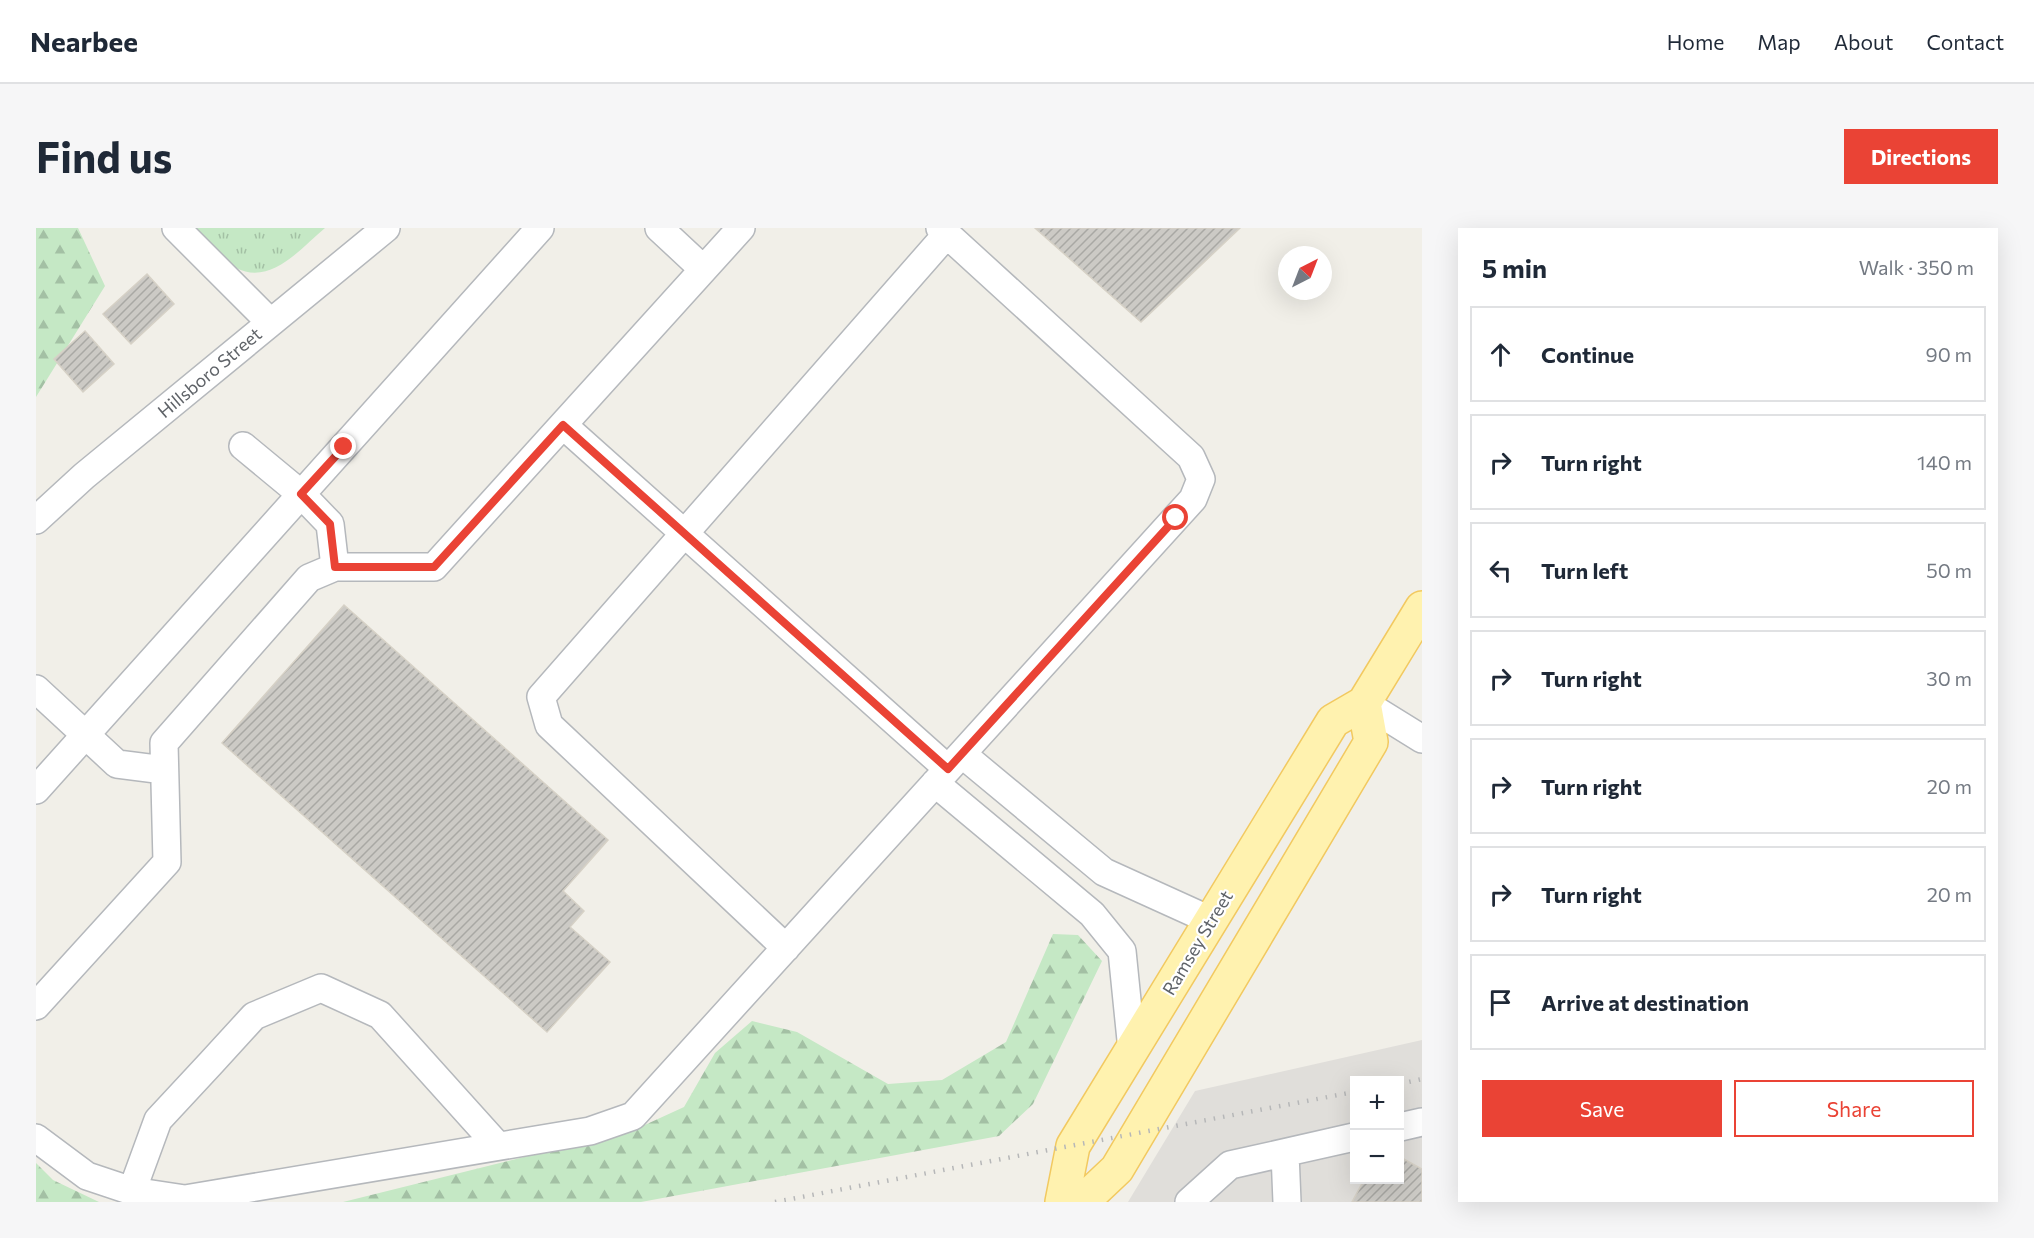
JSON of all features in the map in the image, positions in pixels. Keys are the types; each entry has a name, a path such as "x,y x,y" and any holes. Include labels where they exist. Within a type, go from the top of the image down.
{"main road":[{"path":"1082,1202 1117,1169 1371,742 1364,704 1422,608"},
{"name":"Ramsey Street","path":"1062,1202 1073,1146 1333,721 1364,704"}],"street":[{"path":"176,228 270,322"},
{"name":"Hillsboro Street","path":"36,520 84,476 386,228"},
{"path":"36,790 540,228"},
{"path":"659,228 703,269"},
{"path":"36,1006 167,862 164,743 309,578 335,567 434,567 741,228"},
{"path":"36,1138 87,1176 132,1191 185,1198 590,1131 633,1116 786,948 1193,499 1202,479 1191,457 944,231 685,534 541,697 549,725 786,948"},
{"path":"563,425 948,769 1092,914 1122,951 1132,1050"},
{"path":"243,446 301,494 330,524 335,567"},
{"path":"36,689 84,736 117,764 164,770"},
{"path":"1364,704 1422,739"},
{"path":"948,769 1104,872 1212,921"},
{"path":"132,1191 158,1120 254,1016 321,988 380,1015 498,1146"},
{"path":"1404,1126 1422,1122"},
{"path":"1188,1202 1230,1166 1350,1138"},
{"path":"1285,1153 1287,1202"}],"shaded area":[{"path":"1422,1040 1422,1202 1128,1202 1195,1091"}],"green space":[{"path":"36,228 78,228 105,286 36,397"},
{"path":"196,228 325,228 296,254 273,269 249,272 232,265"},
{"path":"1053,934 1078,935 1102,961 1033,1104 999,1136 641,1202 343,1202 636,1129 684,1107 715,1053 752,1021 797,1032 888,1084 942,1080 1006,1042"},
{"path":"36,1163 53,1180 99,1202 36,1202"}],"building":[{"path":"1035,228 1240,228 1141,322"},
{"path":"147,274 174,304 131,344 103,314"},
{"path":"85,331 114,364 83,392 54,359"},
{"path":"344,605 608,840 563,891 584,911 570,927 610,962 547,1032 222,743"},
{"path":"1404,1159 1422,1169 1422,1202 1352,1202 1362,1184 1404,1184"}],"railway":[{"path":"1404,1083 1422,1079"},
{"path":"775,1202 1350,1093"}],"route":[{"path":"344,447 301,494 330,524 335,567 434,567 563,425 948,769 1176,518"}]}
